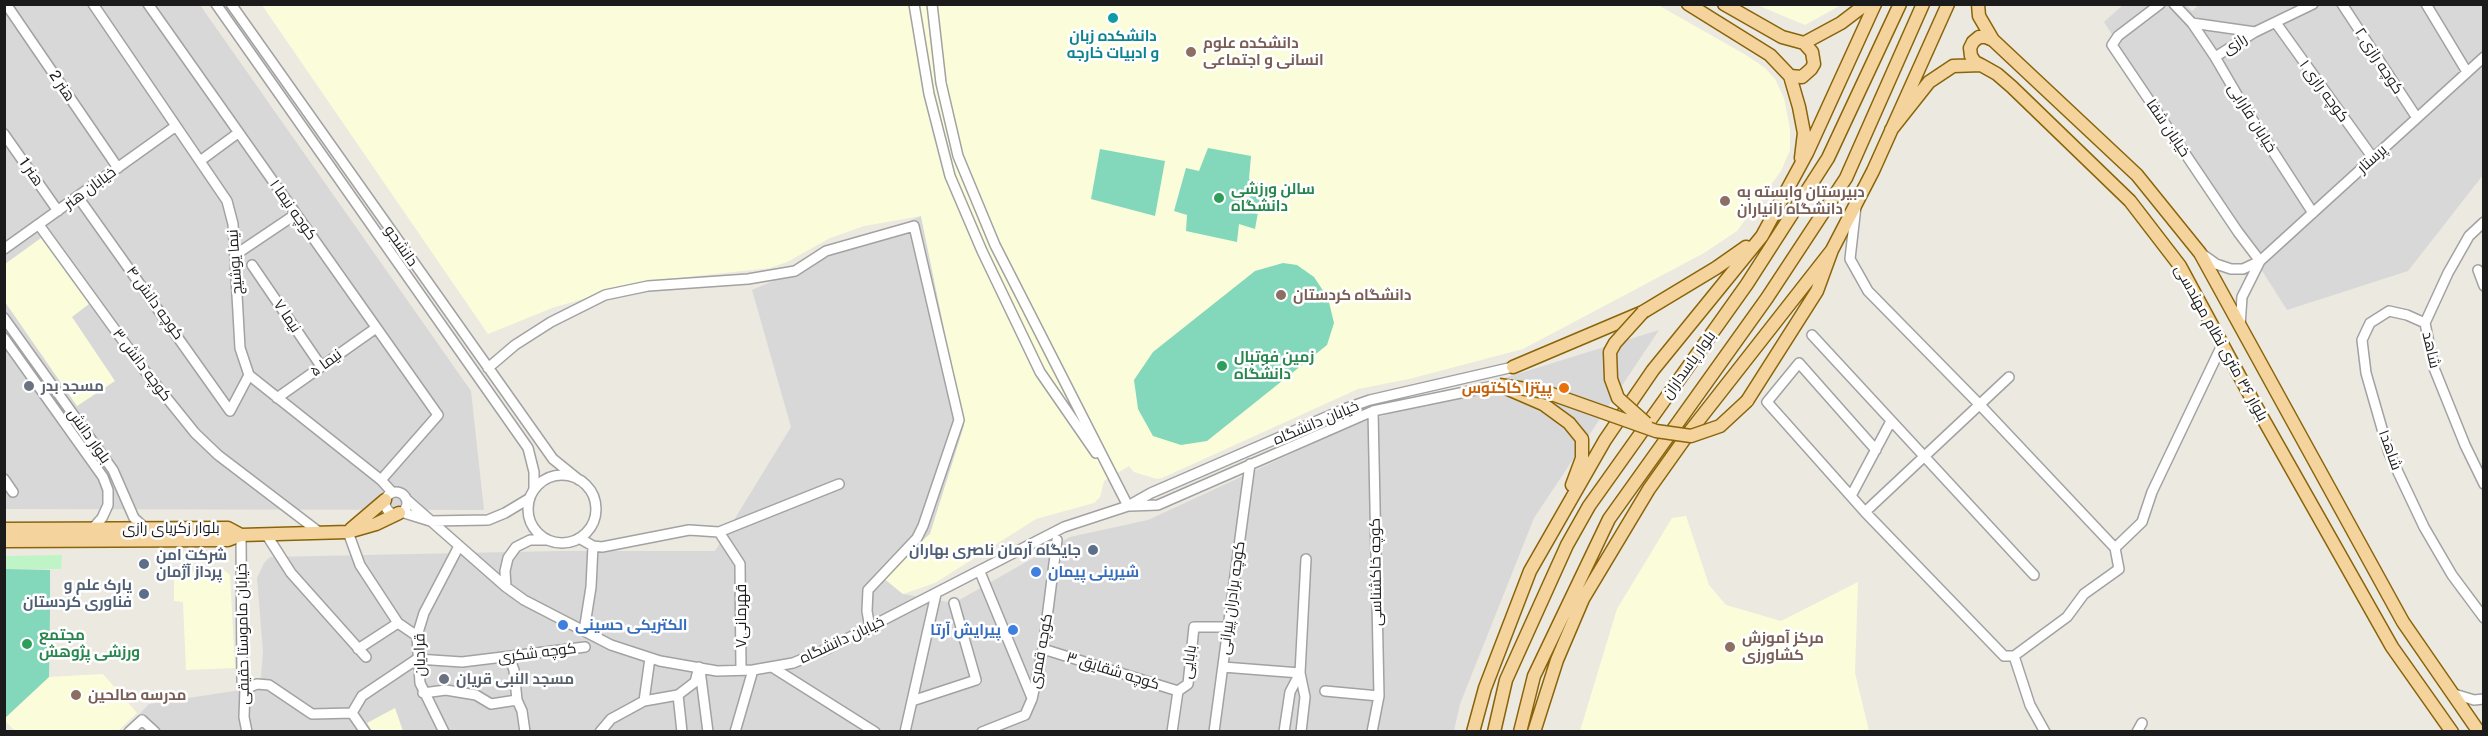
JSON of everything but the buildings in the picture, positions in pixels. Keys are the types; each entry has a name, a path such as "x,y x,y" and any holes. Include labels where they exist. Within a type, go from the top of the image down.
{"main road":[{"path":"1688,4 1770,55 1790,76 1804,133 1800,168"},
{"path":"1724,4 1782,38 1804,43 1812,52 1814,64 1802,77 1790,76"},
{"path":"1804,43 1841,23 1866,4"},
{"path":"1473,732 1485,688 1530,571 1605,440 1653,370 1762,236 1800,168 1875,4"},
{"name":"بلوار پاسداران","path":"1494,732 1506,680 1567,545 1589,506 1747,284 1828,158 1899,4"},
{"name":"بلوار پاسداران","path":"1520,732 1534,676 1609,519 1767,298 1846,178 1923,4"},
{"path":"1935,4 1941,21"},
{"path":"1499,385 1546,392 1656,431 1691,436 1720,426 1747,401 1817,291 1832,249 1873,171 1948,4"},
{"name":"بلوار ۳۶ متری نظام مهندسی","path":"1978,4 1979,16 1993,40 2137,175 2200,253 2403,622 2479,732"},
{"path":"1981,65 1971,56 1970,48 1979,37 1993,40"},
{"path":"1891,130 1929,82 1953,66 1981,65"},
{"name":"بلوار ۳۶ متری نظام مهندسی","path":"1981,65 1997,74 2012,87 2130,201 2180,267 2392,647 2452,732"},
{"path":"1513,367 1643,312 1716,268 1792,213"},
{"path":"1534,732 1542,702 1583,599 1649,489 1691,430 1832,249"},
{"path":"1643,312 1615,343 1610,352 1611,379 1618,398 1656,431"},
{"path":"1499,385 1543,404 1569,423 1582,439 1582,458 1557,524"},
{"path":"348,531 388,496"},
{"path":"241,535 348,531 376,524 400,513"},
{"name":"بلوار زکریای رازی","path":"4,529 228,528 241,535"},
{"name":"بلوار زکریای رازی","path":"4,541 228,540 241,535"},
{"path":"1594,551 1609,557"}],"street":[{"name":"هنر 2","path":"6,4 118,168"},
{"name":"نیما یوشیج","path":"93,4 227,201 233,224 240,348 249,375"},
{"name":"کوچه نیما ۱","path":"148,4 438,415 381,480"},
{"name":"دانشجو","path":"216,4 528,447 534,472 532,494"},
{"name":"دانشجو","path":"231,4 553,459 579,480"},
{"path":"914,4 929,94 950,176 982,251 1040,372 1078,429 1114,476"},
{"path":"932,4 941,83 958,156 995,245 1060,377 1128,506"},
{"name":"خیابان شفا","path":"2160,4 2118,36 2112,45 2260,261"},
{"name":"خیابان فارابی","path":"2174,4 2192,23 2215,57 2243,105 2313,213"},
{"name":"رازی","path":"2215,57 2255,32 2313,4"},
{"name":"کوچه رازی ۲","path":"2342,4 2417,118"},
{"path":"2426,4 2467,72"},
{"path":"2192,23 2255,32"},
{"name":"کوچه رازی ۱","path":"2276,23 2373,158"},
{"name":"پرستار","path":"2260,261 2484,57"},
{"name":"خیابان هنر","path":"4,249 176,126"},
{"path":"200,161 238,133"},
{"name":"هنر 1","path":"4,134 58,211"},
{"name":"کوچه دانش ۴","path":"78,197 230,411 249,375"},
{"path":"1857,198 1850,259 1868,291 2115,548 2118,569 2084,594 2067,617 2014,656 2004,656 1865,512 1767,402 1799,363 1876,450"},
{"path":"235,255 296,214"},
{"name":"شاهد","path":"2484,222 2469,236 2425,323 2434,368 2464,445 2484,484"},
{"name":"کوچه دانش ۳","path":"39,225 145,371 195,433 218,456 319,532"},
{"path":"488,368 514,345 551,322 605,296 648,286 748,279 795,271 826,251 914,226 959,420 917,538 868,590 867,611 870,628"},
{"path":"982,251 995,245"},
{"path":"2200,253 2216,264 2231,270 2243,269 2260,261"},
{"path":"2240,328 2242,297 2260,261"},
{"name":"نیما ۷","path":"252,265 321,366"},
{"path":"2478,270 2484,286"},
{"name":"شاهد۱","path":"2425,323 2407,315 2389,311 2370,323 2362,340 2366,373 2389,453 2414,506 2452,575 2484,618"},
{"name":"بلوار دانش","path":"4,318 113,470 134,518 146,528"},
{"name":"نیما ۵","path":"277,398 376,327"},
{"path":"1812,335 2034,576"},
{"name":"بلوار دانش","path":"4,338 103,477 108,490 108,505 102,518 93,528"},
{"path":"2115,548 2142,522 2152,492 2222,345"},
{"name":"خیابان دانشگاه","path":"406,499 506,587 524,600 611,645 650,658 699,668 753,670 793,663 870,628 1064,527 1128,506 1151,493 1370,400 1513,367"},
{"path":"249,375 381,480 388,496 388,511 400,513 407,505 403,494 388,496"},
{"path":"1865,512 2009,377"},
{"name":"خیابان دانشگاه","path":"1128,506 1158,505 1373,411 1499,385"},
{"name":"کوچه خاکشناسی","path":"1372,732 1379,696 1373,411"},
{"path":"1851,496 1891,422"},
{"name":"کوچه برادران پیرانی","path":"1214,732 1250,464"},
{"path":"103,477 113,470"},
{"path":"430,521 488,520 511,510 532,494 541,482 560,475 579,480 594,498 596,509 594,520 588,531 569,542 530,540 516,547 506,565 506,587"},
{"path":"4,479 13,492"},
{"path":"579,538 593,546 602,547 689,530 719,532 839,484"},
{"path":"532,494 529,518 533,527 548,540"},
{"name":"خیابان دانشگاه","path":"400,513 430,521"},
{"path":"348,531 360,565 398,623 417,636"},
{"name":"قهرمانی۷","path":"719,532 740,564 741,670"},
{"path":"266,534 291,573 366,657"},
{"name":"خیابان ماموستا حقیقی","path":"241,535 242,681 245,689 244,717 248,732"},
{"name":"کوچه قمری","path":"982,732 1024,715 1032,699 1042,649 1057,540"},
{"name":"قرادیان","path":"444,732 423,693 417,659 417,636 424,613 459,546"},
{"path":"584,631 591,587 593,546"},
{"path":"1301,732 1305,697 1300,673 1306,559"},
{"path":"980,572 1032,699"},
{"path":"905,732 936,594"},
{"path":"912,701 976,680 954,603"},
{"path":"358,649 398,623"},
{"name":"بابایی","path":"1178,691 1188,684 1194,627 1228,627"},
{"name":"کوچه شکری","path":"417,659 462,662 585,647"},
{"name":"کوچه شقایق ۳","path":"1042,649 1178,691 1172,732"},
{"path":"2014,656 2030,705 2045,732"},
{"path":"509,657 514,670 517,700 522,711 525,732"},
{"path":"644,701 650,658"},
{"path":"352,713 362,696 417,659"},
{"path":"772,667 875,732"},
{"path":"1223,667 1300,673"},
{"path":"600,732 611,719 644,701 678,695 695,682 699,668"},
{"path":"699,668 708,732"},
{"path":"735,732 753,670"},
{"path":"1284,732 1290,692 1300,673"},
{"path":"245,689 257,684 269,685 312,714 352,713"},
{"path":"423,693 446,690 476,696 491,704 517,700"},
{"path":"1324,690 1379,696"},
{"path":"2451,693 2474,700 2484,699"},
{"path":"678,695 682,732"},
{"path":"352,713 365,732"},
{"path":"2440,714 2442,732"},
{"path":"129,732 142,720 155,732"}],"shaded area":[{"path":"2124,4 2187,5 2192,11 2200,4 2483,5 2483,175 2408,271 2287,310 2104,22"},
{"path":"5,5 200,5 471,391 484,510 5,509"},
{"name":"دانشگاه کردستان","path":"262,5 1658,5 1765,68 1775,79 1784,98 1790,129 1790,150 1781,171 1737,231 1704,253 1523,349 1409,379 1358,389 1162,478 1157,479 1134,472 1129,466 1104,481 1100,497 1094,503 1036,519 935,583 903,594 882,577 930,534 964,426 921,216 864,226 830,238 787,262 770,268 641,282 552,308 488,334"},
{"path":"1757,5 1841,5 1805,25"},
{"path":"921,216 964,426 930,534 882,577 903,594 954,603 1070,537 1148,520 1353,425 1659,330 1534,518 1460,704 1454,731 122,732 149,704 260,687 263,652 257,578 264,563 270,557 560,551 715,551 791,427 752,290"},
{"path":"41,238 89,304 72,317 115,381 77,406 5,302 5,264"},
{"name":"مرکز آموزش کشاورزی","path":"1686,516 1709,585 1726,605 1781,621 1858,582 1855,673 1869,731 1580,731 1617,609 1672,518"},
{"path":"225,571 230,575 235,668 186,670 183,602 174,601 174,572"},
{"name":"مدرسه صالحین","path":"103,674 137,713 118,731 15,731 5,721 5,718 49,677"},
{"path":"395,708 403,731 372,731 367,723"}],"green space":[{"name":"سالن ورزشی دانشگاه","path":"1208,148 1251,156 1249,179 1263,185 1255,229 1239,224 1237,242 1186,231 1187,215 1174,211 1186,168 1199,171"},
{"path":"1100,149 1165,161 1155,216 1091,199"},
{"name":"زمین فوتبال دانشگاه","path":"1283,263 1297,265 1314,277 1328,298 1334,323 1327,345 1207,441 1181,445 1153,436 1138,409 1134,380 1153,352 1255,271"},
{"path":"62,555 61,569 5,569 5,556"},
{"name":"مجتمع ورزشی پژوهش","path":"5,569 50,570 50,612 49,677 5,718"}],"place":[{"name":"دانشکده زبان و ادبیات خارجه","path":"1113,18"},
{"name":"دانشکده علوم انسانی و اجتماعی","path":"1191,52"},
{"name":"سالن ورزشی دانشگاه","path":"1219,198"},
{"name":"دبیرستان وابسته به دانشگاه زانیاران","path":"1725,201"},
{"name":"دانشگاه کردستان","path":"1281,295"},
{"name":"زمین فوتبال دانشگاه","path":"1222,366"},
{"name":"مسجد بدر","path":"29,386"},
{"name":"پیتزا کاکتوس","path":"1564,388"},
{"name":"جایگاه آرمان ناصری بهاران","path":"1093,550"},
{"name":"شرکت امن پرداز آژمان","path":"144,564"},
{"name":"شیرینی پیمان","path":"1036,572"},
{"name":"پارک علم و فناوری کردستان","path":"144,594"},
{"name":"الکتریکی حسینی","path":"563,625"},
{"name":"پیرایش آرتا","path":"1013,630"},
{"name":"مجتمع ورزشی پژوهش","path":"27,644"},
{"name":"مرکز آموزش کشاورزی","path":"1730,647"},
{"name":"مسجد النبی قریان","path":"444,679"},
{"name":"مدرسه صالحین","path":"76,695"}]}
